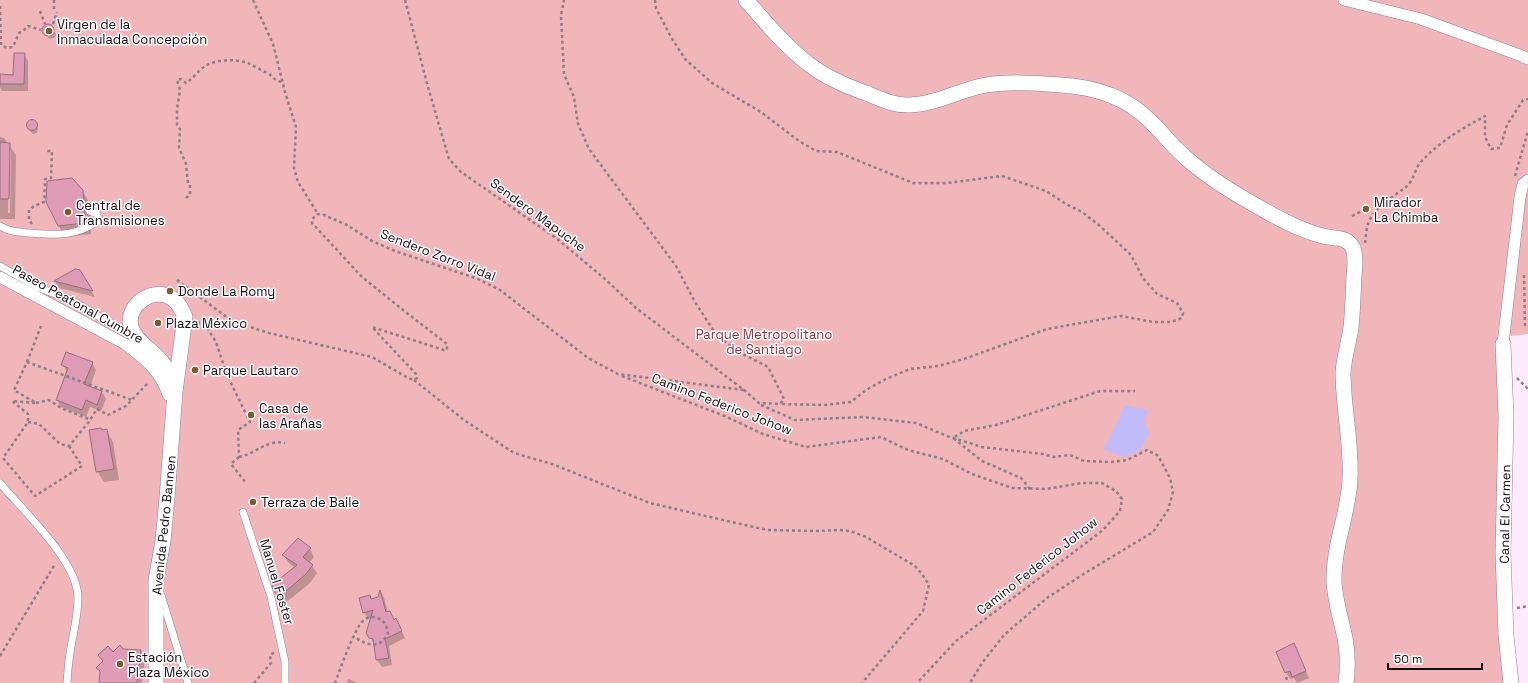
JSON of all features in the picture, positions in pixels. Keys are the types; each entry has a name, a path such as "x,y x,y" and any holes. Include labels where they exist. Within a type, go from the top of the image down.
{"street":[{"path":"746,0 794,51 811,66 838,82 888,102 908,105 921,103 980,86 1015,83 1065,85 1100,90 1118,97 1149,119 1170,144 1194,165 1236,194 1269,213 1298,227 1325,237 1342,238 1348,240 1354,251 1355,260 1352,325 1343,373 1351,450 1350,484 1334,567 1334,584 1337,604 1346,640 1348,658 1346,683"},
{"path":"1344,0 1421,19 1528,59"},
{"path":"1502,344 1520,197 1524,184 1528,180"},
{"name":"Paseo Peatonal Cumbre","path":"0,276 125,344 143,358 156,372 171,394"},
{"path":"136,338 130,321 137,304 146,297 154,295 173,299 181,308 185,317"},
{"name":"Avenida Pedro Bannen","path":"156,683 156,580 163,541 167,498 171,394 185,317"},
{"name":"Avenida Pedro Bannen","path":"136,338 153,352 162,363 171,394"},
{"path":"153,352 161,354 170,352 181,344"},
{"name":"Canal El Carmen","path":"1502,344 1506,416 1503,553 1506,635 1511,683"}],"lane":[{"path":"0,226 14,232 64,235 79,231 98,221 97,214 90,211"},
{"path":"0,266 37,287 71,300 136,338"},
{"path":"0,484 25,510 70,567 75,579 78,597 68,663 67,683"},
{"name":"Manuel Foster","path":"243,512 271,597 285,662 285,683"},
{"path":"156,580 188,683"}],"path":[{"path":"54,0 54,10"},
{"path":"253,0 273,44 296,127 294,168 298,182 318,214 312,219 312,223 362,277 447,344 447,350 444,350 372,327 416,374 417,378 414,380"},
{"name":"Sendero Mapuche","path":"405,0 449,159 461,172 478,185 502,199 556,238 605,279 636,308 744,390"},
{"path":"564,0 561,16 564,74 574,97 578,124 589,150 676,266 695,302 717,336 741,352 768,367 784,399 780,404"},
{"path":"655,0 656,8 671,37 685,59 712,82 761,112 799,141 816,151 837,152 913,183 946,183 1002,176 1046,191 1082,212 1100,226 1131,255 1143,278 1157,294 1177,303 1183,313 1182,318 1171,322 1153,322 1121,316 1047,329 964,359 938,366 910,369 886,379 866,390 851,402 824,405 759,404"},
{"path":"0,6 1,45 4,47 13,47 19,33 28,26 40,30"},
{"path":"40,11 46,24"},
{"path":"53,24 57,12"},
{"path":"186,198 190,195 190,185 188,183 186,164 178,148 180,129 177,125 177,116 180,90 176,80 180,79 186,83 207,65 219,61 229,61 247,63 269,74 277,81 283,82"},
{"path":"1365,243 1368,224 1393,195 1408,185 1419,164 1436,146 1485,116 1485,137 1491,149 1500,148 1507,125 1523,100 1528,99"},
{"path":"1520,197 1514,178 1528,131"},
{"path":"38,226 30,224 28,215 29,210 44,202 45,179 51,178 52,151 47,151"},
{"path":"1352,216 1366,209"},
{"name":"Sendero Zorro Vidal","path":"318,214 347,225 372,241 395,251 478,279 500,290 588,358 618,374 744,390"},
{"path":"177,280 232,321 269,333 372,357 414,380 464,420 514,453 552,464 650,503 768,530 839,530 866,537 915,566 929,585 923,611 862,683"},
{"path":"173,299 185,286"},
{"path":"185,317 206,326 216,342 227,375 250,422 238,430 239,457"},
{"path":"36,403 14,390 41,326"},
{"path":"27,362 132,400"},
{"name":"Camino Federico Johow","path":"618,374 727,417 763,434 806,447 881,437 908,450 943,458 972,474 1012,488 1046,489 1082,483 1102,483 1116,491 1122,499 1120,510 1103,530 956,641 917,683"},
{"path":"69,446 97,409 108,415 126,406 147,384"},
{"path":"744,390 759,404 795,420 863,417 916,423 953,438 982,447 1043,454 1054,458 1070,455 1084,461 1111,462 1127,460 1147,450 1157,455 1162,461 1170,478 1173,492 1168,510 1153,532 1047,598 1004,635 982,663 970,683"},
{"path":"953,438 964,431 1003,423 1100,392 1135,391"},
{"path":"28,422 39,424 60,444 69,446 82,466 35,496 3,458 28,422 28,414 12,401 36,403 49,400 61,408 90,420"},
{"path":"953,438 982,462 1021,478 1030,489"},
{"path":"246,483 231,464 239,457 246,456 261,446 278,441 285,443"},
{"path":"0,656 60,555"},
{"path":"335,683 351,643 361,622 367,618 374,617 384,622 387,627 388,634 385,639 372,645 366,644 354,637"},
{"path":"254,683 271,663 270,655 282,646"},
{"path":"1286,677 1288,683"}],"green space":[{"name":"Parque Metropolitano de Santiago","path":"0,0 1528,0 1528,334 1510,336 1508,533 1512,587 1511,652 1515,683 0,683"}],"shaded area":[{"path":"1125,405 1148,410 1144,421 1149,434 1140,450 1125,457 1104,450"}],"building":[{"name":"Virgen de la Inmaculada Concepción","path":"48,24 52,26 54,30 52,34 48,36 44,34 42,30 44,26"},
{"path":"14,53 25,53 24,84 0,84 0,74 13,75"},
{"path":"32,119 36,121 38,125 36,129 32,131 28,129 26,125 28,121"},
{"path":"0,142 10,143 9,199 0,199"},
{"name":"Central de Transmisiones","path":"72,178 83,190 85,223 58,226 46,202 47,181"},
{"path":"75,269 80,270 93,291 54,281"},
{"path":"66,352 93,362 84,384 102,391 97,405 86,400 82,410 56,400 68,368 61,365"},
{"path":"101,428 102,430 107,429 114,469 96,472 89,430"},
{"path":"298,538 311,548 303,557 313,565 305,575 279,597 274,591 272,585 297,565 282,555"},
{"path":"380,590 386,612 390,611 394,620 396,618 402,631 385,639 389,658 376,660 373,639 369,638 366,633 373,610 363,613 359,598 370,595 371,599 378,597"},
{"path":"1294,643 1306,671 1292,677 1290,671 1285,673 1276,652"},
{"name":"Estación Plaza México","path":"120,645 123,649 141,650 137,683 99,683 100,671 96,668 103,661 98,655 108,646 113,652"}],"place":[{"name":"Virgen de la Inmaculada Concepción","path":"49,31"},
{"name":"Mirador La Chimba","path":"1366,209"},
{"name":"Central de Transmisiones","path":"68,212"},
{"name":"Donde La Romy","path":"170,291"},
{"name":"Plaza México","path":"158,323"},
{"name":"Parque Lautaro","path":"195,370"},
{"name":"Casa de las Arañas","path":"251,415"},
{"name":"Terraza de Baile","path":"253,502"},
{"name":"Estación Plaza México","path":"120,664"}]}
